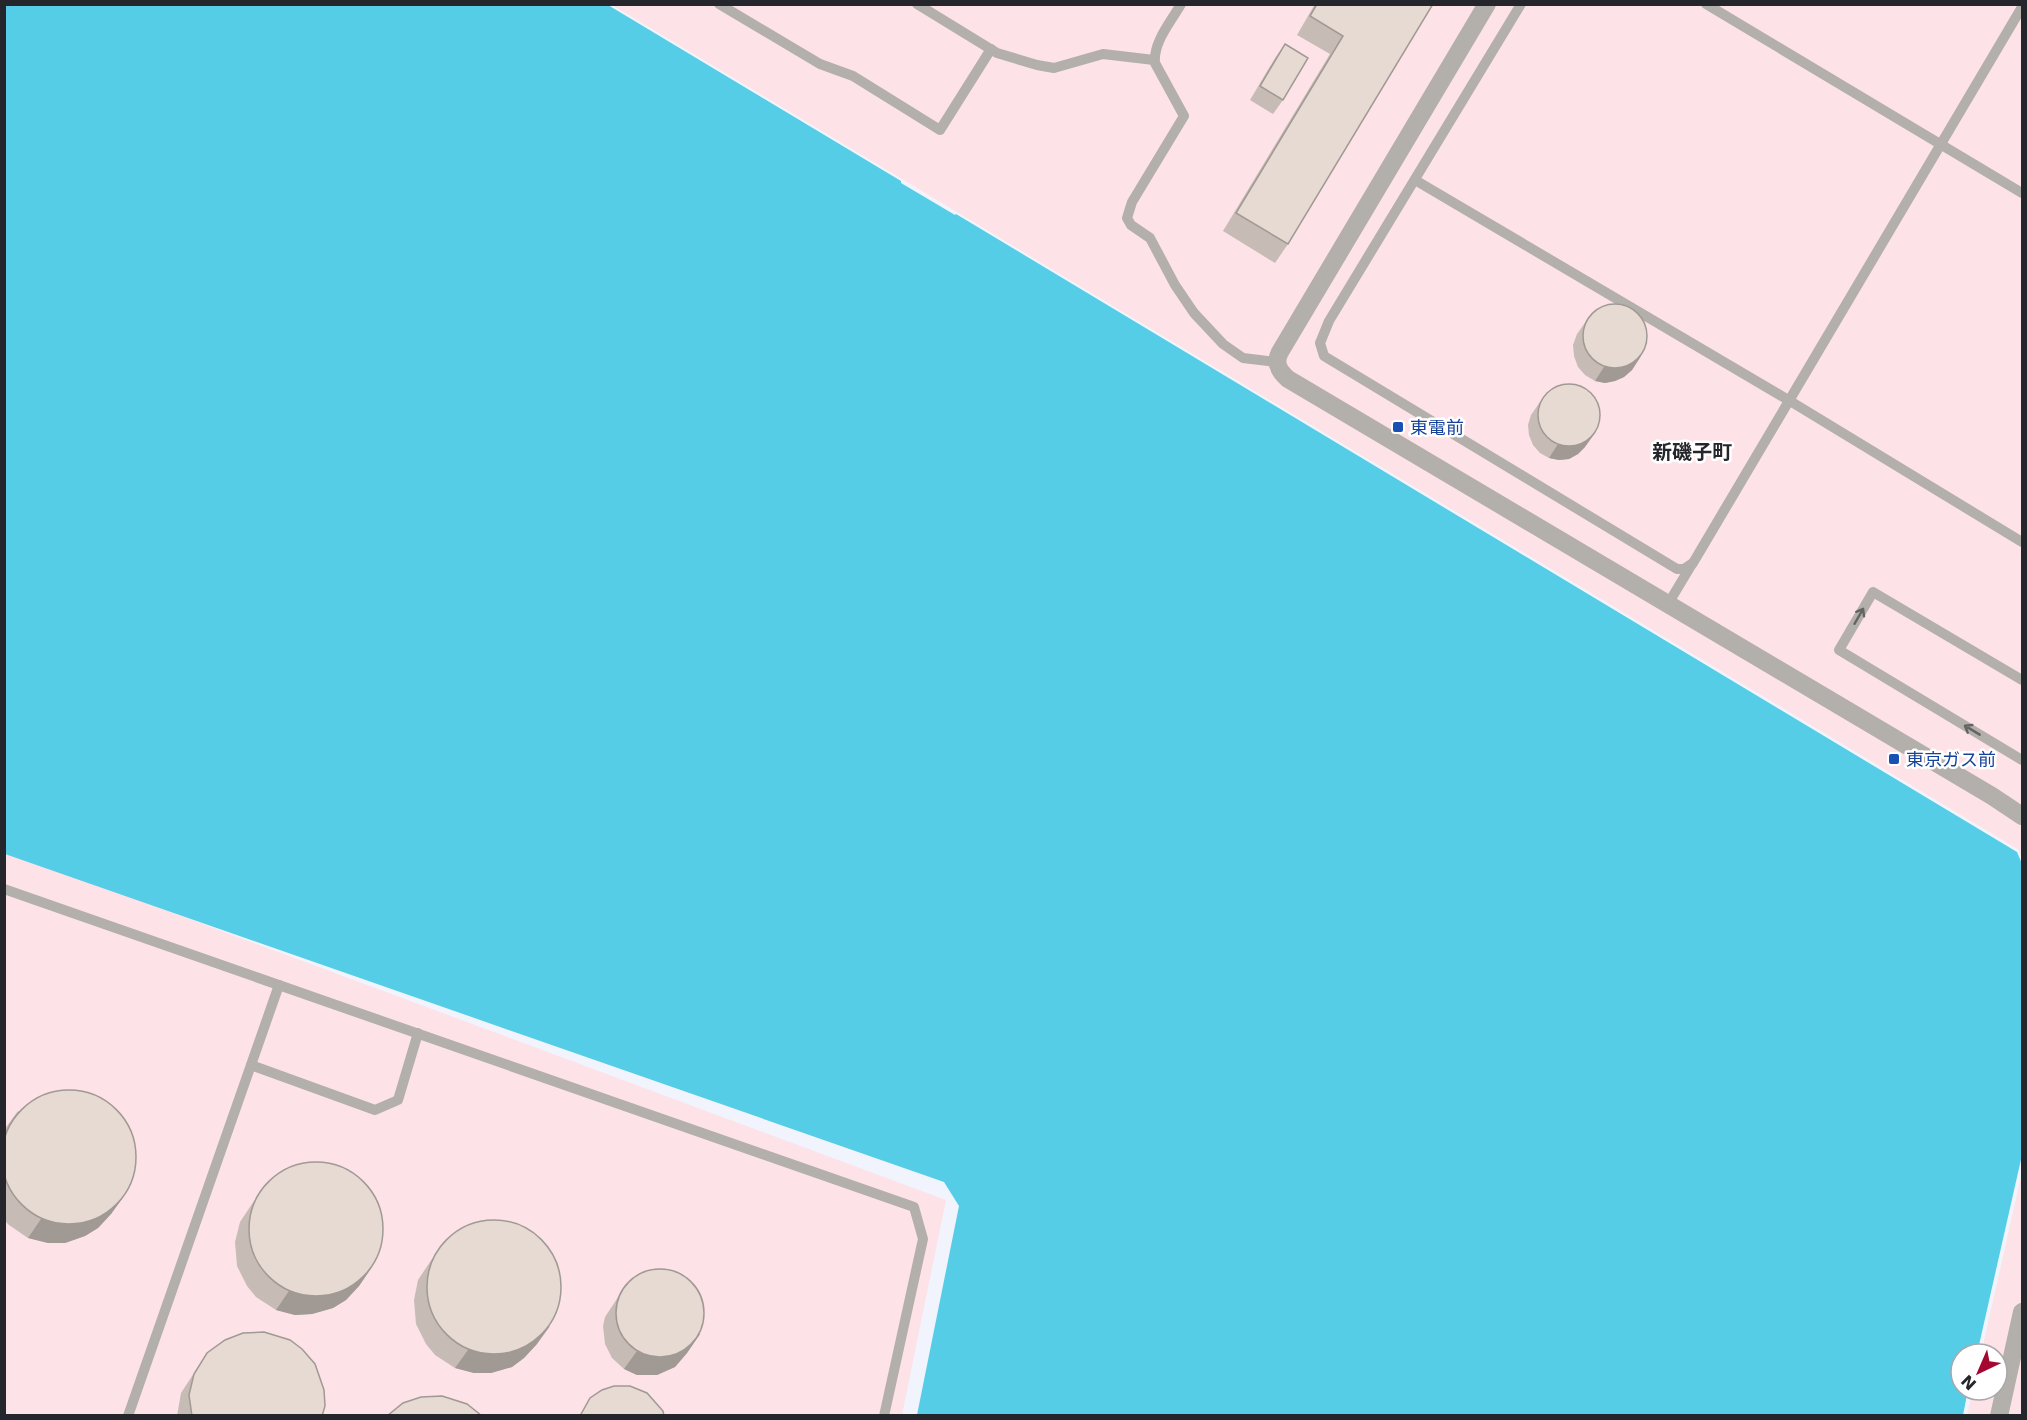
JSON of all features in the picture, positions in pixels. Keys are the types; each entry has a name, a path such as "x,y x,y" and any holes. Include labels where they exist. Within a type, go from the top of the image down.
{"street":[{"path":"1487,4 1285,342 1277,357 1281,373 2022,816"},
{"path":"1999,1416 2022,1312"}],"lane":[{"path":"719,4 820,64 853,76 940,130 991,49"},
{"path":"917,4 997,53 1054,68 1103,54 1154,60"},
{"path":"1181,4 1156,48 1154,60 1184,116 1132,202 1127,218 1131,225 1150,238 1175,285 1194,313 1222,344 1243,358 1277,362"},
{"path":"1521,4 1323,333 1320,344 1324,356 1677,569 1684,569 1692,563"},
{"path":"1706,4 2022,193"},
{"path":"1668,604 2022,7"},
{"path":"1415,180 1790,401 2022,542"},
{"path":"2022,680 1873,592 1839,650 2022,760"},
{"path":"4,889 914,1207 922,1239 884,1416"},
{"path":"128,1416 279,985"},
{"path":"251,1065 375,1110 398,1100 418,1033"}],"shaded area":[{"path":"612,5 2022,5 2022,859 2019,850"},
{"path":"4,850 946,1200 902,1415 5,1415"},
{"path":"2022,1172 2022,1415 1967,1416 1970,1402 2009,1402 2009,1342 1984,1342"}],"water":[{"path":"5,4 608,5 2017,852 2022,864 2022,1155 1980,1342 1949,1342 1949,1402 1966,1402 1963,1415 917,1415 959,1206 944,1182 5,854"}],"building":[{"path":"1317,4 1433,4 1288,244 1236,213 1343,36 1310,16"},
{"path":"1285,44 1308,58 1283,100 1260,86"},
{"path":"1609,304 1621,304 1638,313 1645,324 1647,336 1645,348 1638,359 1621,368 1609,368 1597,363 1588,354 1583,342 1583,330 1588,318 1597,309"},
{"path":"1569,384 1581,386 1591,393 1598,403 1600,415 1598,427 1591,437 1581,444 1569,446 1557,444 1547,437 1540,427 1538,415 1540,403 1547,393 1557,386"},
{"path":"69,1090 95,1095 116,1110 131,1131 136,1157 131,1183 116,1204 95,1219 69,1224 43,1219 22,1204 7,1183 2,1157 7,1131 22,1110 43,1095"},
{"path":"316,1162 342,1167 364,1181 378,1203 383,1229 378,1255 364,1277 342,1291 316,1296 290,1291 268,1277 254,1255 249,1229 254,1203 268,1181 290,1167"},
{"path":"494,1220 520,1225 542,1239 556,1261 561,1287 556,1313 542,1335 520,1349 494,1354 468,1349 446,1335 432,1313 427,1287 432,1261 446,1239 468,1225"},
{"path":"660,1269 685,1276 697,1288 704,1313 697,1338 685,1350 660,1357 635,1350 623,1338 616,1313 623,1288 635,1276"},
{"path":"264,1332 290,1340 302,1349 315,1364 324,1390 325,1406 322,1416 192,1416 189,1395 194,1374 207,1353 225,1340 243,1333"},
{"path":"614,1386 630,1386 647,1393 663,1411 664,1416 580,1416 590,1398"},
{"path":"442,1396 467,1404 482,1416 387,1416 403,1403 421,1397"}],"place":[{"name":"東電前","path":"1398,427"},
{"name":"東京ガス前","path":"1894,759"}],"district":[{"name":"新磯子町","path":"1692,452"}]}
